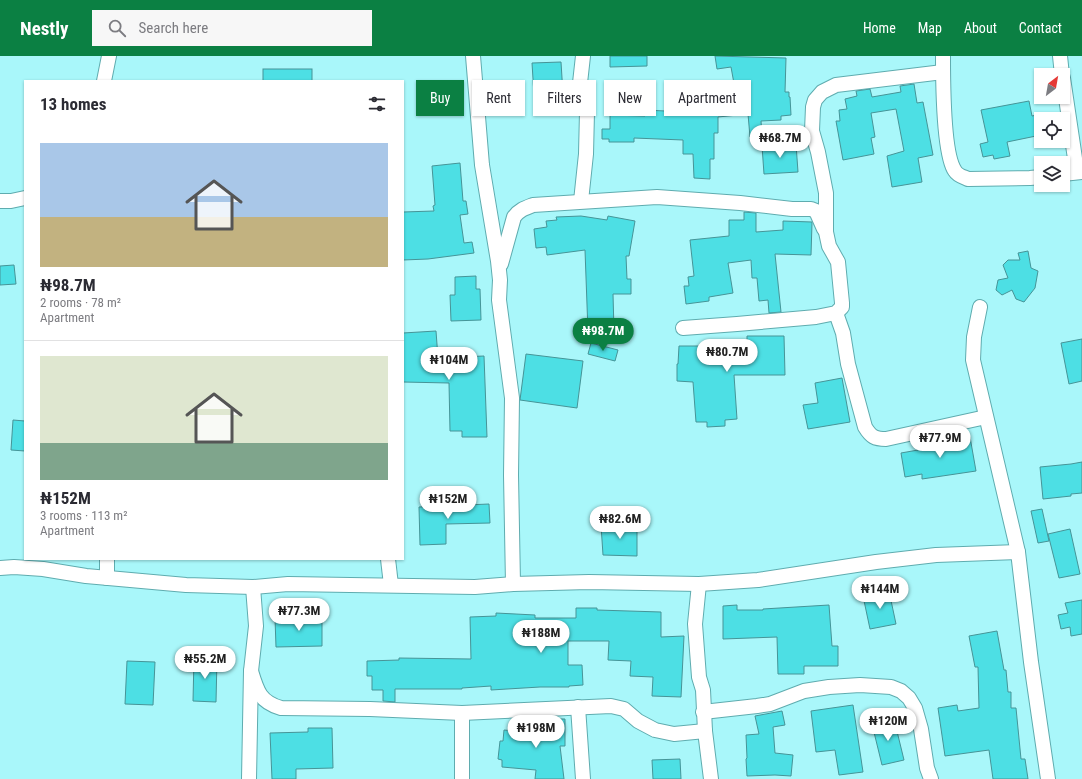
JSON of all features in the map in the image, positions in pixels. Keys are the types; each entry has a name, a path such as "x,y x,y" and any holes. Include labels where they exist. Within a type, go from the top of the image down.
{"street":[{"path":"104,80 109,56"},
{"path":"473,56 482,165 498,261 500,280 499,300 512,398 511,475 513,584"},
{"path":"581,201 586,154 587,112 580,84 583,56"},
{"path":"943,56 946,129 954,171 968,179 1034,178"},
{"path":"1060,56 1061,68"},
{"path":"826,232 826,193 818,152 812,131 813,107 815,100 822,92 836,85 943,72"},
{"path":"1068,104 1080,172 1070,173"},
{"path":"499,271 511,225 517,212 533,205 657,197 740,203 792,209 811,208 816,211 826,232 830,246 837,258 842,307 836,313 808,317 683,328"},
{"path":"0,201 11,201 24,198"},
{"path":"980,307 974,337 973,360 1018,552 1031,662 1048,779"},
{"path":"836,313 843,333 848,364 865,428 873,438 886,439 986,417"},
{"path":"0,568 14,567 43,569 107,578 186,585 253,587 288,584 475,587 513,584 589,582 699,584 758,580 813,571 936,555 1018,552"},
{"path":"107,560 107,578"},
{"path":"388,560 391,585"},
{"path":"699,584 695,624 699,677 703,690 703,712 711,779"},
{"path":"249,779 251,671 256,626 253,587"},
{"path":"251,671 258,692 271,705 281,708 370,709 462,713 611,706 624,709 638,721 661,732 674,734 705,731"},
{"path":"703,712 770,704 804,692 829,687 860,685 891,686 905,694 915,708 921,729 927,768 931,779"},
{"path":"578,707 583,779"},
{"path":"462,713 462,779"}],"building":[{"path":"610,56 647,56 647,66 610,67"},
{"path":"715,56 786,58 785,92 789,92 791,115 781,116 781,120 761,121 762,136 750,137 748,116 751,116 751,80 733,80 731,67 717,69"},
{"path":"561,62 562,80 533,80 532,63"},
{"path":"263,69 312,69 312,80 263,80"},
{"path":"914,84 917,103 923,102 933,155 918,158 922,182 892,187 887,156 904,151 896,109 871,113 875,137 871,138 874,154 843,160 836,121 840,121 839,110 847,109 845,99 857,96 856,91 870,89 872,97 901,92 900,86"},
{"path":"1029,101 1032,116 1034,116 1034,136 1007,142 1010,156 994,159 993,155 983,157 980,144 988,142 981,110"},
{"path":"656,111 664,111 664,116 728,116 718,117 718,133 714,133 714,159 710,159 710,179 694,178 693,154 683,154 683,140 634,138 634,142 609,142 609,139 602,139 602,129 610,129 610,116 656,116"},
{"path":"796,144 798,172 764,174 762,146"},
{"path":"460,163 463,201 466,201 468,214 460,215 464,243 472,242 474,253 428,259 404,260 404,212 434,211 433,206 435,205 432,166"},
{"path":"744,212 756,213 756,232 783,230 783,221 812,222 811,255 775,254 781,312 769,313 768,300 759,301 757,278 752,278 751,260 728,263 733,293 709,297 709,301 686,304 684,286 689,286 688,277 694,276 690,240 729,236 729,220 744,220"},
{"path":"581,216 607,220 608,216 635,221 629,256 626,256 627,279 631,279 631,294 613,294 614,331 588,332 585,250 547,255 546,247 536,248 534,229 547,227 546,221 557,220 556,217"},
{"path":"1028,251 1031,268 1038,271 1035,288 1024,302 1016,299 1012,290 1002,295 996,290 998,280 1008,278 1003,265 1008,260 1020,260 1018,253"},
{"path":"14,265 16,284 0,285 0,266"},
{"path":"476,276 476,289 480,289 481,320 451,321 450,295 455,295 455,277"},
{"path":"436,331 438,358 484,356 487,437 462,437 462,431 450,431 449,383 404,382 404,333"},
{"path":"747,336 784,336 785,375 734,375 737,419 725,420 725,426 707,427 707,422 696,422 693,382 677,381 679,346 707,346 707,342 747,343"},
{"path":"1082,339 1082,381 1069,384 1061,343"},
{"path":"591,343 618,350 615,361 588,354"},
{"path":"526,354 583,361 577,408 520,400"},
{"path":"842,378 850,422 808,429 803,405 818,403 815,383"},
{"path":"13,420 24,421 24,451 11,450"},
{"path":"970,437 976,471 922,479 922,474 905,477 901,453 918,450 917,446"},
{"path":"1082,462 1082,493 1071,494 1071,496 1043,499 1040,467"},
{"path":"489,504 490,523 446,524 446,544 420,545 419,507"},
{"path":"1042,509 1049,541 1038,543 1031,511"},
{"path":"601,525 637,525 637,556 603,555"},
{"path":"1070,529 1080,574 1059,578 1048,534"},
{"path":"889,591 896,624 870,629 863,596"},
{"path":"1082,600 1082,634 1071,636 1070,627 1061,629 1058,615 1068,613 1065,603"},
{"path":"737,605 737,610 763,610 829,605 832,646 838,646 838,666 804,666 804,674 778,674 777,637 723,639 723,606"},
{"path":"576,608 661,612 661,637 684,636 681,697 652,696 653,677 630,676 631,661 608,660 609,641 568,641 568,665 582,665 583,685 569,687 491,690 491,686 462,689 395,689 395,702 383,701 383,690 372,690 372,676 367,676 367,661 399,660 399,658 471,659 470,617 496,616 496,613 535,615 535,618 576,618"},
{"path":"322,617 322,646 276,647 275,618"},
{"path":"997,631 1004,670 1006,670 1008,692 1011,692 1011,708 1016,708 1021,759 1025,759 1028,779 993,779 989,750 945,756 938,708 957,705 958,711 979,708 978,667 975,667 969,636"},
{"path":"194,658 217,659 216,702 193,701"},
{"path":"127,661 155,662 153,705 125,704"},
{"path":"853,705 863,772 839,775 835,750 816,752 811,711"},
{"path":"782,711 785,725 773,727 775,753 793,755 791,776 747,776 746,735 759,734 755,716"},
{"path":"536,719 565,719 565,746 560,746 564,779 535,779 536,770 502,767 502,760 498,759 500,741 503,741 504,730 536,733"},
{"path":"894,719 904,760 882,765 872,724"},
{"path":"308,728 332,728 333,768 296,769 296,779 272,779 270,733 308,732"},
{"path":"680,759 681,779 653,779 652,760"}]}
